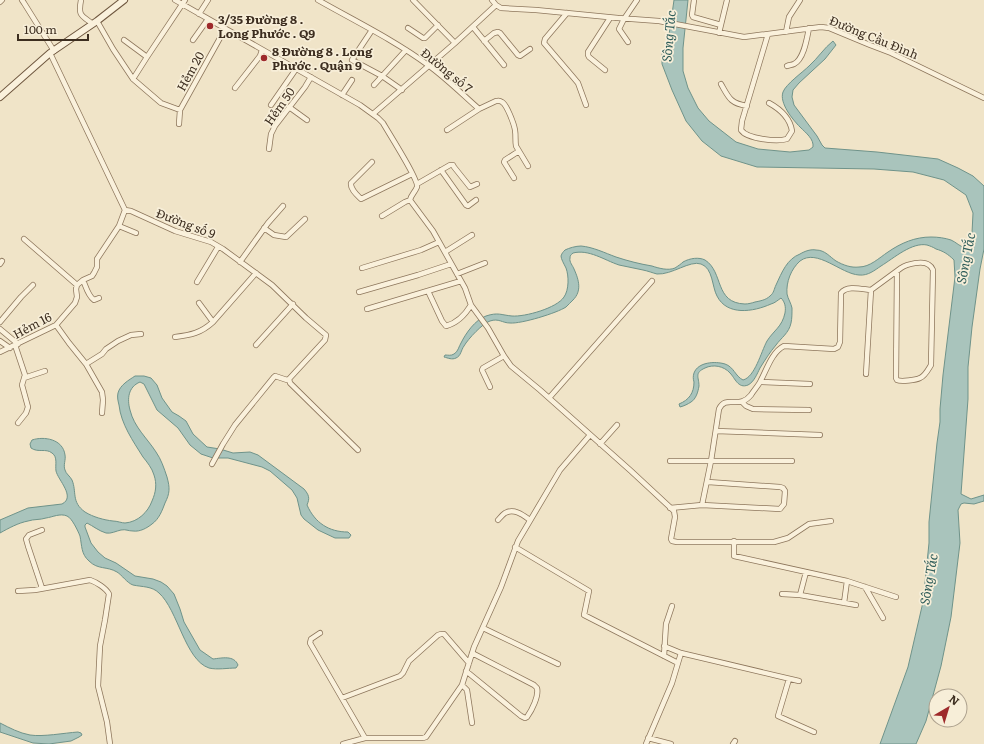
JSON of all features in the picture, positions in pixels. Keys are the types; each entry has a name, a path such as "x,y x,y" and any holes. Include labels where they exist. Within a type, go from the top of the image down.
{"street":[{"path":"22,0 52,52 125,210 119,226 97,259 97,267 94,273 92,276 83,280 77,285 24,239"},
{"path":"80,0 80,13 95,23 133,80 140,84 147,92 161,103 180,110"},
{"path":"0,97 52,52 95,23 124,0"},
{"path":"175,0 184,2 199,14 360,105 373,114 383,123 405,159 417,184"},
{"path":"199,14 208,0"},
{"name":"Đường số 7","path":"318,0 372,30 429,65 479,109"},
{"path":"412,0 455,43"},
{"path":"373,114 402,90 496,5 492,0"},
{"path":"628,42 619,29 637,0"},
{"path":"694,0 693,17 721,25"},
{"path":"719,33 727,0"},
{"path":"786,32 789,18 800,0"},
{"path":"133,80 184,2"},
{"name":"Đường Cầu Đình","path":"496,5 501,8 659,21 744,37 809,28 829,28 891,53 984,98"},
{"path":"567,13 544,41 544,43 578,83 586,105"},
{"path":"605,70 589,58 588,52 610,18"},
{"path":"193,40 208,19"},
{"path":"408,28 425,38 438,25"},
{"path":"472,27 504,65"},
{"path":"787,66 794,64 800,57 804,50 809,28"},
{"name":"Hẻm 20","path":"179,124 180,110 225,29"},
{"path":"372,30 352,60 382,76 402,90"},
{"path":"484,41 494,33 498,32 518,55 520,56 530,49"},
{"path":"768,34 746,106 741,128 744,134 753,137 779,140 787,139 792,131 791,126 786,117 776,106 769,103"},
{"path":"124,40 147,57"},
{"path":"235,88 260,56 262,50"},
{"path":"374,85 406,50"},
{"path":"271,105 296,70"},
{"name":"Hẻm 50","path":"269,149 271,134 275,126 311,77"},
{"path":"342,95 352,80"},
{"path":"721,84 732,101 746,106"},
{"path":"448,130 479,109 498,101 502,102 505,105 515,130 515,143 528,166"},
{"path":"289,107 307,120"},
{"path":"514,178 504,162 519,151"},
{"path":"372,162 350,185 362,199 412,174"},
{"path":"382,216 410,200 417,184 450,165 453,165 470,187 476,184"},
{"path":"442,170 466,205 468,206 476,200"},
{"path":"410,200 433,231 461,281 472,307 488,328 511,366 631,470 674,511 672,541 774,542 788,538 809,524 831,520"},
{"path":"240,262 264,228 283,206"},
{"name":"Đường số 9","path":"125,210 131,211 175,231 211,242 218,246 272,284 306,318 326,335 326,338 289,379"},
{"path":"264,228 274,235 286,236 305,219"},
{"path":"119,226 136,233"},
{"path":"445,252 472,235"},
{"path":"362,268 421,250 439,242"},
{"path":"197,282 218,246"},
{"path":"457,274 485,263"},
{"path":"702,505 708,482 719,409 726,402 742,402 748,398 760,382 776,353 784,346 834,349 838,347 840,342 841,293 844,289 870,290 897,271 905,266 922,263 929,265 933,270 931,365 928,371 920,378 900,381 896,378 897,271"},
{"path":"359,292 451,264"},
{"path":"175,337 190,335 207,327 256,273"},
{"path":"83,280 92,299 94,300 99,298"},
{"path":"367,309 461,281"},
{"path":"549,398 652,281"},
{"path":"0,322 33,285"},
{"name":"Hẻm 16","path":"0,352 56,325 75,302 77,297 77,285"},
{"path":"866,374 870,290"},
{"path":"428,291 442,321 446,326 456,322 472,307"},
{"path":"200,303 213,322"},
{"path":"256,345 293,304"},
{"path":"56,325 86,364 102,392 102,413"},
{"path":"0,329 16,344 25,375 22,385 28,407 26,413 18,422"},
{"path":"86,364 102,354 106,349 118,341 131,335 142,334"},
{"path":"0,341 10,348"},
{"path":"490,387 482,370 504,356"},
{"path":"24,378 45,371"},
{"path":"213,462 235,425 275,376 287,380 289,379 290,383 358,450"},
{"path":"760,382 810,384"},
{"path":"742,402 746,406 753,409 809,410"},
{"path":"600,444 617,425"},
{"path":"716,432 820,435"},
{"path":"343,744 365,738 426,737 462,685 472,653 501,587 515,547 560,470 590,435"},
{"path":"670,461 792,461"},
{"path":"670,508 702,505 780,509 784,504 785,491 780,487 708,482"},
{"path":"498,520 504,513 518,512 530,520"},
{"path":"42,530 28,535 26,539 42,588"},
{"path":"734,541 734,556 846,581 896,597"},
{"path":"515,547 589,591 584,615 678,663"},
{"path":"800,595 806,572"},
{"path":"18,591 90,580 94,581 108,591 109,594 100,646 98,686 108,722 110,744"},
{"path":"844,603 846,581"},
{"path":"866,587 883,618"},
{"path":"782,594 800,595 856,605"},
{"path":"664,656 666,624 672,606"},
{"path":"484,628 558,664"},
{"path":"320,633 311,639 310,644 365,738"},
{"path":"342,698 400,676 403,674 408,661 441,634 444,634 469,663"},
{"path":"664,646 681,653 799,681"},
{"path":"466,671 521,716 525,718 527,717 537,695 534,685 472,653"},
{"path":"646,744 672,682 681,653"},
{"path":"789,679 778,716 814,732"},
{"path":"462,685 467,690 472,723"},
{"path":"648,738 670,744"}],"water":[{"name":"Sông Tắc","path":"674,0 688,0 683,48 683,71 688,88 698,108 709,121 736,142 758,149 790,152 809,150 813,147 811,139 787,111 782,96 783,92 791,82 833,41 836,45 825,59 793,90 792,97 794,105 825,148 938,159 973,176 984,186 984,249 972,327 968,367 968,399 961,494 971,499 984,495 984,501 974,504 961,504 958,510 960,543 951,617 935,688 928,688 928,714 926,721 916,744 880,744 908,667 923,602 943,375 955,277 954,260 950,256 927,245 915,246 903,251 865,275 852,274 821,259 807,258 800,261 792,272 787,285 787,294 792,308 792,320 790,327 787,333 778,342 768,356 752,382 748,385 742,386 728,371 722,367 708,367 698,374 699,386 693,401 680,407 679,404 686,400 692,393 694,386 693,378 696,369 707,363 728,365 743,380 751,374 767,341 784,318 785,307 781,298 772,304 756,309 734,309 727,307 721,302 715,292 712,278 708,269 701,264 692,264 663,274 657,274 619,265 585,252 573,253 570,256 570,261 577,277 579,289 576,297 566,307 547,315 522,322 507,323 496,320 487,322 466,343 458,357 452,359 444,357 445,355 452,355 455,353 468,331 486,316 494,314 512,316 525,315 548,308 560,301 566,294 568,283 567,271 561,256 565,250 575,247 581,246 599,250 625,260 666,269 675,268 683,262 694,258 703,259 711,265 720,286 728,298 735,302 745,304 761,301 771,295 785,266 795,256 808,250 822,251 841,264 850,267 863,267 871,264 898,246 919,238 941,238 951,240 966,248 968,246 972,233 973,213 966,195 944,180 913,172 874,169 757,167 721,156 702,141 686,121 672,90 662,64 662,54 669,35"},
{"path":"135,376 151,378 157,385 162,398 172,412 186,421 193,434 207,447 233,453 250,452 258,455 304,489 308,497 307,505 318,521 329,528 341,532 348,532 351,535 349,538 335,538 318,530 304,519 301,515 297,498 292,490 270,471 262,467 228,458 213,458 201,454 190,445 178,428 157,410 144,384 140,382 133,387 129,394 129,406 132,416 134,422 161,461 169,484 168,496 161,512 154,522 148,527 138,531 123,530 106,533 87,523 85,527 91,543 105,558 116,563 135,576 153,579 167,586 174,594 184,622 200,650 213,659 231,658 238,665 236,668 212,669 201,663 188,645 166,601 159,593 150,588 133,585 117,572 92,564 83,553 80,536 69,517 59,515 44,519 32,520 14,526 0,533 0,520 28,508 62,504 66,501 67,493 57,475 56,459 54,455 47,451 31,448 30,444 32,440 42,438 57,442 64,450 64,466 66,473 72,480 76,501 85,512 102,519 125,523 134,521 145,513 150,505 156,488 155,478 151,468 135,445 125,426 120,412 118,398 118,393 121,388"},
{"path":"0,723 18,732 30,735 78,732 82,735 71,741 49,744 33,743 0,732"}],"place":[{"name":"3/35 Đường 8 . Long Phước . Q9","path":"210,26"},
{"name":"8 Đường 8 . Long Phước . Quận 9","path":"264,58"}]}
